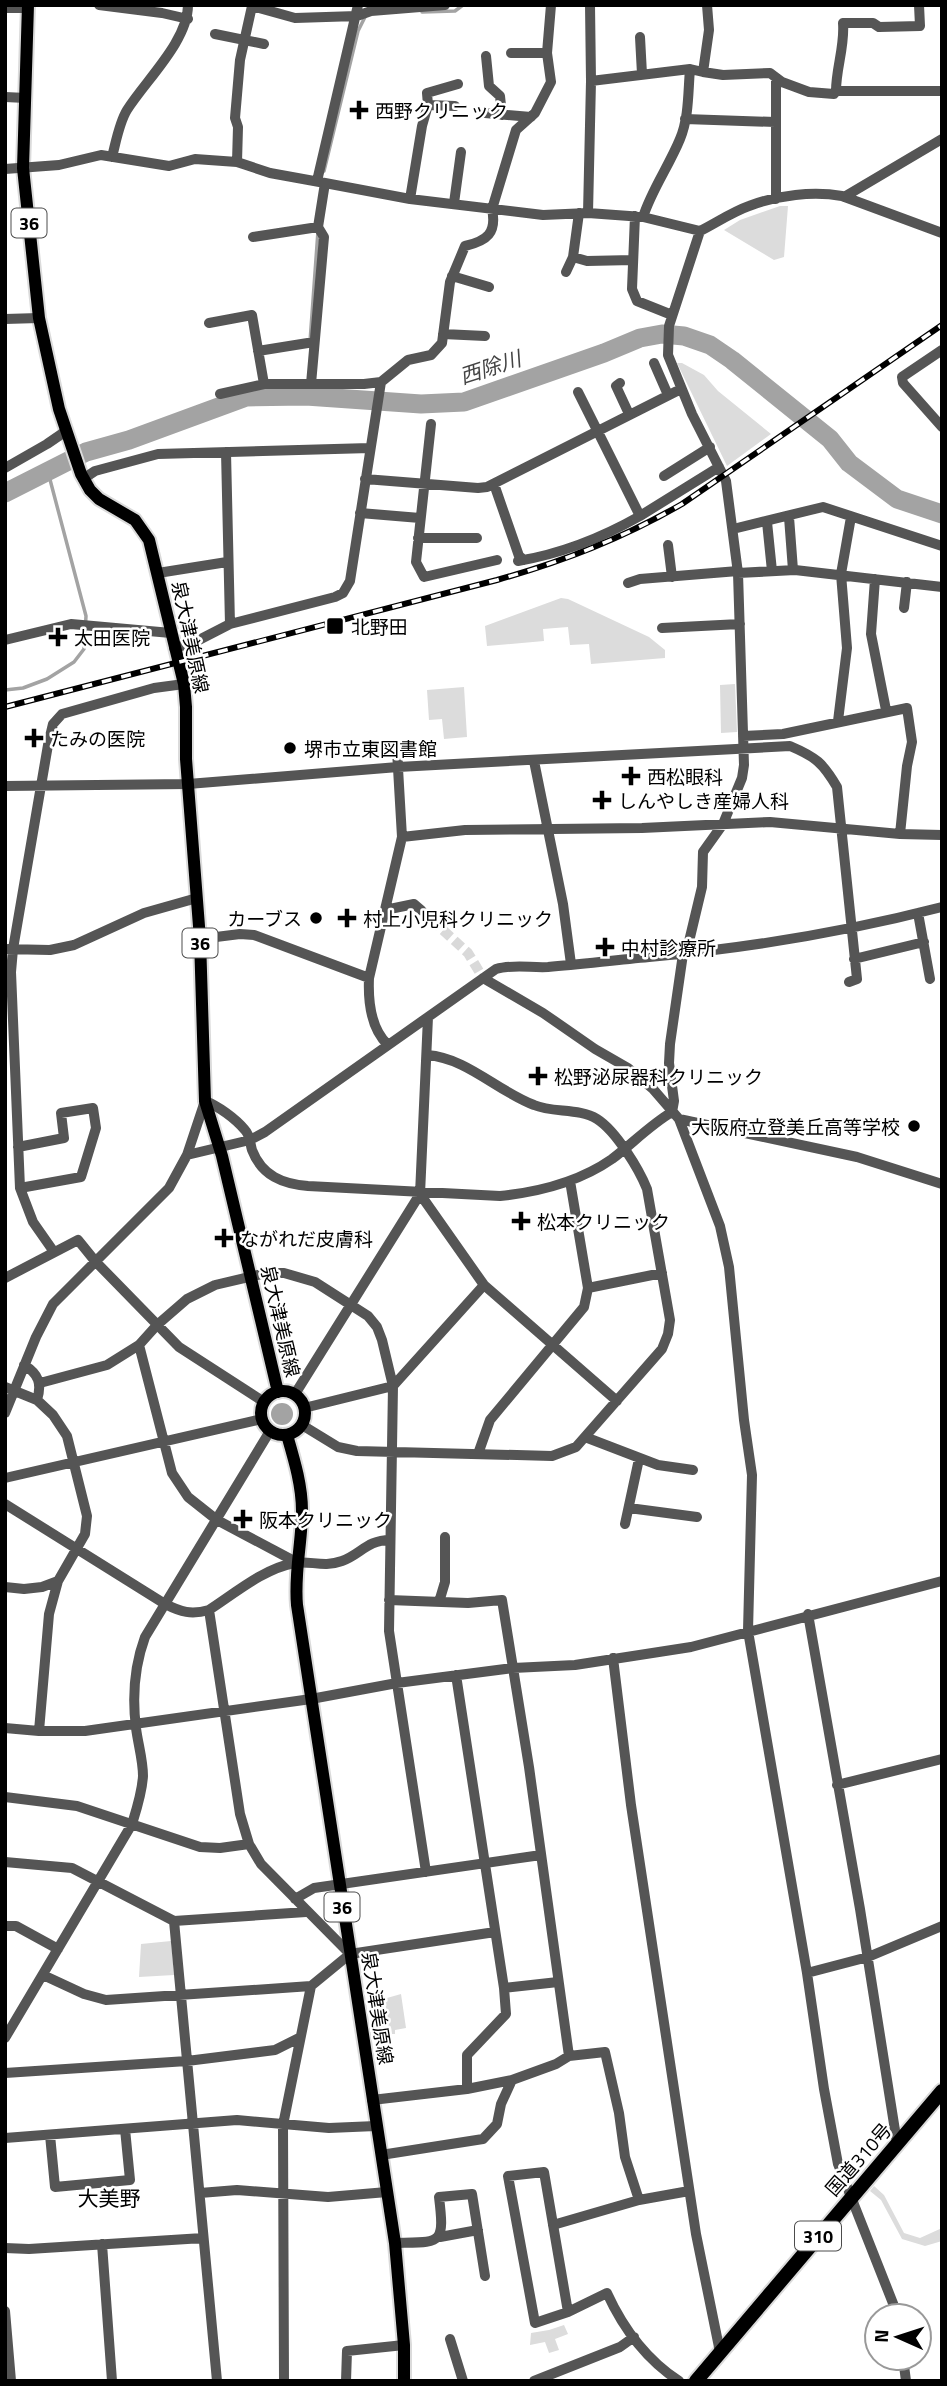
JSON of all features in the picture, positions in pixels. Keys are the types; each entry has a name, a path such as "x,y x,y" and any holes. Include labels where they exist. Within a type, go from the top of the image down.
{"highway":[{"name":"国道310号","path":"696,2381 942,2091"}],"main road":[{"name":"泉大津美原線","path":"28,7 23,168 39,317 67,433 81,474 99,499 125,513 144,529 149,540 184,684 188,784 200,939 205,1101 220,1147 278,1392"},
{"name":"泉大津美原線","path":"264,1402 278,1392 295,1394 304,1408"},
{"path":"264,1402 262,1419 270,1431 287,1435 302,1425 304,1408"},
{"name":"泉大津美原線","path":"287,1435 300,1487 302,1509 296,1563 298,1605 395,2243 404,2345 404,2381"}],"street":[{"path":"99,5 188,19"},
{"path":"112,157 125,112 162,63 188,19 188,5"},
{"path":"237,162 238,127 235,118 240,60 252,6 295,18 357,10 445,5"},
{"path":"174,648 193,643 230,624 323,601 343,593 350,581 381,385 408,360 431,355 442,343 453,276 465,246 481,243 489,235 495,221 492,209 516,130 531,117 551,82 547,53 551,5"},
{"path":"566,272 573,257 584,213 591,81 590,5"},
{"path":"703,72 709,30 707,5"},
{"path":"836,91 836,76 844,36 843,23 873,23 879,27 920,26 919,5"},
{"path":"5,8 28,7"},
{"path":"307,384 314,342 324,237 318,227 321,182 357,10"},
{"path":"215,34 264,44"},
{"path":"640,37 642,74"},
{"path":"510,53 547,53"},
{"path":"486,56 489,86 500,96 502,115"},
{"path":"591,81 690,69 723,75 770,73 809,92 834,94 836,91 942,91"},
{"path":"672,315 636,301 632,289 633,260 639,216 650,193 661,180 681,138 690,69"},
{"path":"776,78 776,199"},
{"path":"410,199 428,106 427,93 458,84"},
{"path":"5,97 26,98"},
{"path":"428,106 455,106"},
{"path":"485,113 531,117"},
{"path":"685,119 775,122"},
{"path":"844,197 942,139"},
{"path":"454,204 461,152"},
{"path":"5,169 59,165 101,155 169,166 195,159 237,162 270,173 410,199 543,215 584,213 639,216 700,231 751,205 807,193 844,197 942,233"},
{"path":"253,237 318,227"},
{"path":"700,231 669,326 668,355 681,389 726,481 738,572 742,778 723,824 703,852 702,887 685,954 669,1063 676,1116 720,1226 729,1267 752,1475 748,1631 807,1973 824,2089 838,2164 892,2302"},
{"path":"573,257 587,261 633,260"},
{"path":"453,276 489,287"},
{"path":"209,323 251,315 264,384"},
{"path":"5,319 39,317"},
{"path":"443,334 485,336"},
{"path":"258,351 314,342"},
{"path":"940,422 904,383 902,377 942,350"},
{"path":"654,363 668,395"},
{"path":"620,383 616,386 629,414"},
{"path":"220,394 264,384 381,385"},
{"path":"365,479 478,488 494,484 681,389"},
{"path":"578,392 640,516"},
{"path":"431,424 416,562 424,577 497,560"},
{"path":"5,468 67,433"},
{"path":"664,475 710,447"},
{"path":"81,474 158,454 370,448"},
{"path":"226,452 230,624"},
{"path":"494,484 521,560 577,545 606,533 640,516 719,467"},
{"path":"733,529 823,507 942,546"},
{"path":"360,513 420,518"},
{"path":"789,517 793,570"},
{"path":"838,720 847,649 841,574 851,517"},
{"path":"767,522 772,571"},
{"path":"418,538 477,538"},
{"path":"668,545 672,577"},
{"path":"158,573 228,562"},
{"path":"628,583 672,577 793,570 942,587"},
{"path":"875,579 871,634 886,710"},
{"path":"904,608 907,582"},
{"path":"5,640 71,624 171,633"},
{"path":"662,628 740,624"},
{"path":"54,1252 33,1222 20,1188 10,1055 9,949 54,723 62,714 154,688 184,684"},
{"path":"743,736 783,734 838,720 907,708 912,742 907,766 901,834"},
{"path":"5,786 188,784 398,767 790,747 811,755 825,766 837,787 857,979 849,982"},
{"path":"388,1045 383,1041 372,1016 369,978 402,838 397,751"},
{"path":"534,761 563,904 571,964"},
{"path":"402,838 465,830 651,828 770,822 942,835"},
{"path":"9,949 50,950 74,945 144,913 197,898"},
{"path":"385,910 414,904 421,910"},
{"path":"187,1155 250,1140 265,1132 483,978 505,967 685,954 776,943 851,930 942,907"},
{"path":"918,913 930,979"},
{"path":"200,939 254,935 369,978"},
{"path":"854,959 925,942"},
{"path":"483,978 643,1078 676,1116 857,1157 942,1184"},
{"path":"295,1394 419,1194 428,1017"},
{"path":"302,1425 338,1447 357,1451 552,1456 576,1447 662,1349 668,1334 670,1320 647,1189 641,1174 624,1150 597,1119 535,1106 451,1059 427,1055"},
{"path":"5,1413 10,1389 53,1304 169,1188 187,1155 205,1101 215,1105 246,1130 261,1166 266,1173 281,1182 419,1194 524,1194 570,1181 586,1174 676,1116"},
{"path":"18,1147 64,1138 61,1113 93,1108 96,1128 81,1177 20,1188"},
{"path":"74,1179 78,1191"},
{"path":"478,1454 490,1420 584,1307 588,1288 570,1181"},
{"path":"419,1194 484,1285 617,1401"},
{"path":"5,1279 78,1240 95,1261 190,1356 264,1402"},
{"path":"40,1383 107,1365 139,1345 187,1299 201,1291 250,1276 275,1273 300,1276 315,1282 368,1316 377,1327 393,1386 389,1631 426,1872"},
{"path":"588,1288 662,1273"},
{"path":"304,1408 393,1386 484,1285"},
{"path":"139,1345 172,1473 188,1497 217,1520 296,1563 320,1566 352,1557 377,1540 390,1540"},
{"path":"24,1365 37,1375 40,1383 37,1400"},
{"path":"10,1389 37,1400 53,1415 67,1436 86,1516 85,1534 58,1581 49,1615 39,1731"},
{"path":"5,1478 262,1419"},
{"path":"5,2038 132,1824 143,1774 136,1725 134,1679 136,1660 145,1637 270,1431"},
{"path":"584,1437 658,1465 694,1470"},
{"path":"625,1524 639,1459"},
{"path":"5,1504 165,1604 185,1613 197,1614 209,1610 277,1568 296,1563"},
{"path":"629,1508 697,1517"},
{"path":"439,1602 445,1582 445,1537"},
{"path":"5,1587 42,1587 58,1581"},
{"path":"5,1728 85,1731 136,1725 311,1699 397,1683 513,1668 575,1665 691,1647 808,1614 942,1581"},
{"path":"389,1600 468,1603 502,1600 569,2056"},
{"path":"209,1610 240,1814 249,1844 261,1864 350,1954"},
{"path":"808,1614 868,1957 897,2143"},
{"path":"614,1658 631,1805 689,2191 720,2353"},
{"path":"456,1675 505,1988 506,2014 467,2055 467,2089"},
{"path":"837,1785 942,1759"},
{"path":"5,1797 77,1805 200,1847 220,1848 249,1844"},
{"path":"295,1899 314,1888 541,1855"},
{"path":"5,1862 72,1868 174,1921 306,1912"},
{"path":"174,1921 217,2381"},
{"path":"5,1926 16,1926 58,1949"},
{"path":"807,1973 868,1957 942,1926"},
{"path":"43,1975 84,1994 106,2000 311,1986 350,1954 495,1932"},
{"path":"505,1988 558,1982"},
{"path":"284,2381 283,2125 311,1986"},
{"path":"5,2073 187,2061 275,2050 299,2038"},
{"path":"372,2100 467,2089 512,2080 556,2064 569,2056 605,2052 619,2113 625,2157 639,2200"},
{"path":"381,2155 483,2139 497,2124 501,2104 512,2080"},
{"path":"5,2138 237,2120 283,2125 376,2126"},
{"path":"50,2135 55,2186 130,2180 125,2129"},
{"path":"568,2312 544,2172 508,2176 535,2323 568,2312 607,2293 619,2320 658,2367 679,2381"},
{"path":"200,2193 237,2190 328,2197 387,2192"},
{"path":"553,2225 639,2200 689,2191"},
{"path":"395,2243 434,2241 443,2230 439,2197 472,2194 485,2276"},
{"path":"440,2236 478,2230"},
{"path":"5,2248 29,2249 203,2238"},
{"path":"102,2244 112,2381"},
{"path":"5,2311 11,2381"},
{"path":"534,2381 620,2347 634,2337"},
{"path":"450,2339 463,2381"},
{"path":"346,2381 347,2351 404,2345"}],"shaded area":[{"path":"780,206 788,206 784,257 774,260 724,230 740,220"},
{"path":"677,363 704,375 718,391 771,434 727,466"},
{"path":"561,598 649,637 665,650 665,658 591,664 589,644 570,645 568,627 543,629 544,641 487,646 485,626"},
{"path":"735,684 737,732 721,733 720,685"},
{"path":"464,687 467,737 444,739 442,719 429,720 427,690"},
{"path":"278,1403 286,1403 293,1410 293,1418 286,1425 278,1425 271,1418 271,1410"},
{"path":"171,1941 174,1975 139,1977 141,1944"},
{"path":"401,1994 406,2028 389,2034 392,2053 382,2054 375,2006 381,2005 387,1998"},
{"path":"874,2186 884,2195 904,2233 920,2238 942,2228 942,2241 925,2246 902,2239 881,2200 870,2191"},
{"path":"564,2325 568,2334 555,2339 559,2350 549,2353 545,2342 530,2345 531,2333"}],"waterway":[{"path":"422,12 455,11 463,5"},
{"path":"324,171 358,31 365,17"},
{"path":"310,342 318,231"},
{"name":"西除川","path":"5,493 86,452 129,440 246,397 306,396 421,404 464,402 640,338 662,334 684,336 710,345 830,439 849,463 897,499 942,514"},
{"path":"306,396 307,385"},
{"path":"5,690 23,688 47,679 74,662 84,649 86,616 48,472"}],"tunnel":[{"path":"421,910 468,953 483,978"}],"railway":[{"path":"5,707 497,580 592,548 682,504 942,325"}],"place":[{"name":"西野クリニック","path":"359,110"},
{"name":"北野田","path":"335,626"},
{"name":"太田医院","path":"58,637"},
{"name":"たみの医院","path":"34,738"},
{"name":"堺市立東図書館","path":"290,748"},
{"name":"西松眼科","path":"631,776"},
{"name":"しんやしき産婦人科","path":"602,800"},
{"name":"カーブス","path":"316,918"},
{"name":"村上小児科クリニック","path":"347,918"},
{"name":"中村診療所","path":"605,947"},
{"name":"松野泌尿器科クリニック","path":"538,1076"},
{"name":"大阪府立登美丘高等学校","path":"914,1126"},
{"name":"松本クリニック","path":"521,1221"},
{"name":"ながれだ皮膚科","path":"224,1238"},
{"name":"阪本クリニック","path":"243,1519"}],"district":[{"name":"大美野","path":"109,2198"}]}
